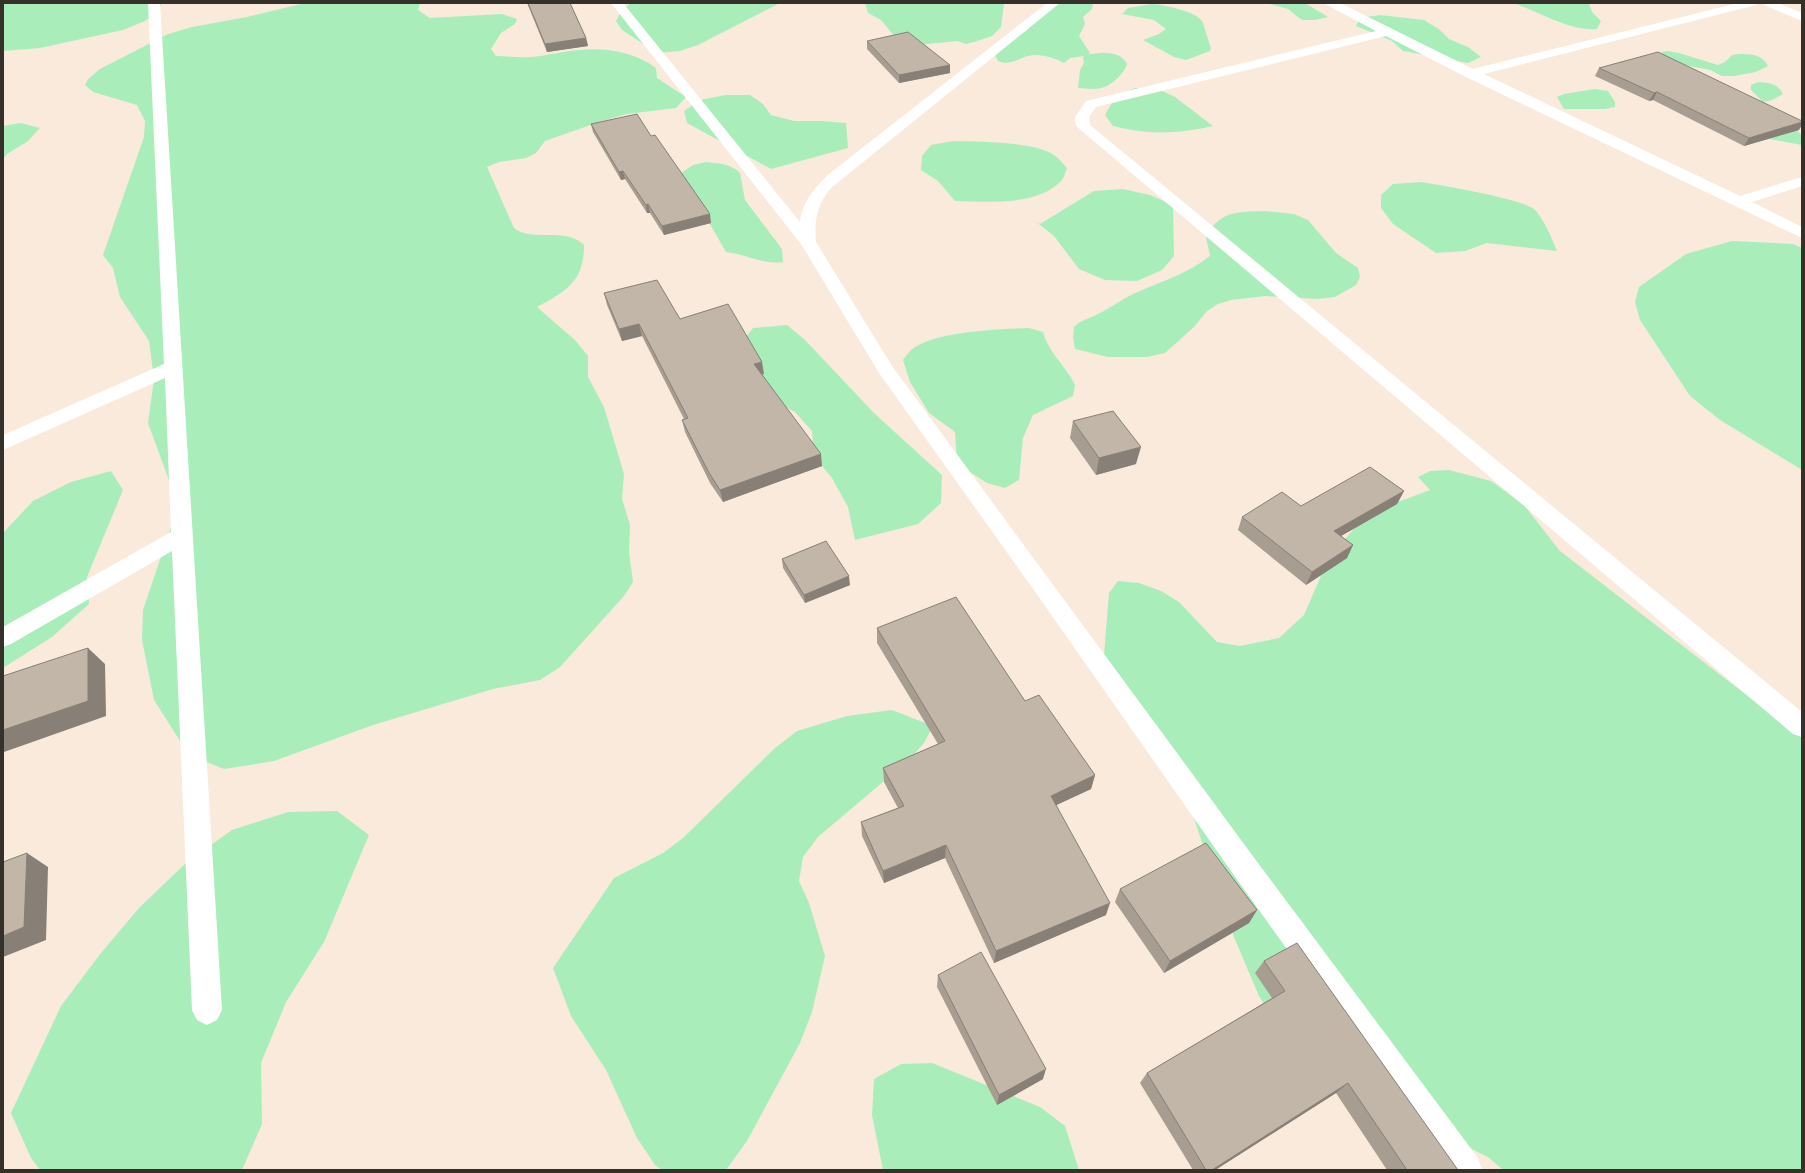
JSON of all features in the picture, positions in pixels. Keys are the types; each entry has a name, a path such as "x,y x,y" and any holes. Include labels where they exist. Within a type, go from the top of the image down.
{"street":[{"path":"154,3 154,30 207,1010"},
{"path":"617,3 808,242 885,369 1044,587 1248,872 1466,1170"},
{"path":"808,242 807,217 813,201 835,176 1054,3"},
{"path":"1331,3 1470,74 1740,201 1802,233"},
{"path":"1470,74 1752,3"},
{"path":"1768,3 1802,17"},
{"path":"1387,32 1092,104 1082,117 1083,126 1802,727"},
{"path":"1740,201 1802,181"},
{"path":"3,443 173,366"},
{"path":"3,638 181,536"}],"green space":[{"path":"3,3 162,3 157,12 145,21 123,30 40,48 3,51"},
{"path":"305,3 420,3 418,10 430,18 502,14 517,19 515,24 501,33 491,49 496,56 530,57 589,49 609,50 629,54 656,68 657,78 686,97 676,108 627,114 602,121 545,141 536,153 526,158 499,162 487,167 514,228 531,234 568,236 576,239 584,245 581,268 572,284 557,296 537,307 576,341 588,356 588,377 604,407 624,474 622,499 630,525 629,552 633,582 624,596 560,667 540,680 493,689 373,725 274,761 224,769 189,755 154,700 142,640 143,610 175,515 173,491 148,423 154,379 149,341 120,297 113,268 103,255 144,137 145,121 137,105 93,92 85,85 88,79 100,69 168,34 192,27 247,17"},
{"path":"631,3 780,3 698,45 680,51 657,53 622,30 616,21 622,10"},
{"path":"865,3 1004,3 1001,27 992,36 966,44 957,41 909,46 896,38 881,20 868,13"},
{"path":"1058,3 1093,4 1092,9 1083,17 1085,24 1079,36 1090,53 1087,55 1097,53 1114,54 1124,59 1127,64 1120,75 1109,85 1098,89 1078,88 1080,70 1084,63 1083,57 1085,56 1070,58 1064,63 1056,59 1037,55 1028,56 1013,62 1006,63 998,61 995,55 1016,37 1026,31 1035,21"},
{"path":"1266,3 1305,3 1328,17 1315,20 1303,20 1288,9"},
{"path":"1513,3 1589,3 1592,12 1601,21 1597,29 1576,27 1554,20"},
{"path":"1152,4 1179,9 1198,17 1204,26 1211,48 1210,51 1186,60 1174,57 1143,40 1159,34 1166,29 1154,20 1122,14 1128,8"},
{"path":"1380,15 1424,20 1440,30 1449,39 1468,47 1481,57 1468,63 1403,51 1392,41 1356,26 1360,18"},
{"path":"1667,51 1679,53 1718,65 1725,62 1732,55 1753,55 1758,56 1766,62 1768,66 1756,72 1734,76 1722,76 1710,70 1684,65 1659,53"},
{"path":"1758,82 1769,83 1776,86 1783,94 1772,100 1763,102 1751,90 1751,85"},
{"path":"1135,88 1158,89 1175,97 1213,126 1188,131 1151,132 1113,126 1105,115 1117,98"},
{"path":"1595,89 1608,91 1615,102 1615,107 1605,109 1564,109 1557,97 1564,94"},
{"path":"725,95 750,95 763,104 771,115 794,121 846,123 848,148 771,169 687,123 684,111 700,100"},
{"path":"1738,121 1772,124 1791,128 1801,135 1802,145 1770,139"},
{"path":"21,123 40,128 28,141 7,154 3,159 3,126"},
{"path":"953,141 1006,143 1034,147 1045,150 1054,155 1067,168 1061,181 1050,190 1038,195 1010,201 955,201 938,181 921,170 922,156 931,145"},
{"path":"706,162 729,166 740,173 745,200 782,249 783,262 776,263 761,261 726,252 707,219 675,177 693,165"},
{"path":"1421,182 1499,197 1528,206 1535,210 1542,219 1557,251 1487,243 1465,251 1436,253 1393,224 1381,208 1381,195 1393,184"},
{"path":"1123,189 1150,195 1173,205 1174,256 1162,270 1137,281 1105,280 1079,269 1054,236 1035,221 1040,224 1094,191"},
{"path":"1265,211 1294,214 1308,220 1336,253 1358,268 1360,277 1356,285 1335,297 1318,299 1265,296 1231,300 1218,304 1207,311 1194,327 1165,353 1147,357 1108,357 1075,349 1073,338 1074,327 1080,322 1102,312 1133,294 1183,273 1210,256 1206,237 1214,225 1222,218 1240,212"},
{"path":"1732,241 1793,244 1802,248 1802,470 1720,420 1690,396 1640,320 1635,302 1639,287 1686,254"},
{"path":"787,325 805,340 875,414 942,475 941,503 918,524 855,540 848,507 832,478 814,456 812,431 795,412 743,385 739,346 753,328"},
{"path":"1029,328 1043,332 1045,339 1053,353 1075,385 1073,396 1033,415 1023,438 1019,480 1005,488 987,483 957,464 955,432 929,413 910,382 903,360 911,350 934,339 984,330"},
{"path":"1449,470 1491,481 1524,505 1560,551 1802,738 1802,1170 1503,1170 1488,1157 1354,1092 1295,1052 1259,996 1234,937 1183,786 1104,655 1109,593 1118,581 1139,583 1161,591 1179,602 1217,642 1240,646 1279,638 1304,615 1329,557 1368,513 1430,490 1418,477 1430,471"},
{"path":"111,471 123,490 87,577 89,604 52,637 3,668 3,533 33,501 71,482"},
{"path":"892,710 933,726 924,743 910,759 818,837 803,857 799,881 809,903 825,956 812,1012 800,1043 747,1141 726,1170 662,1170 655,1165 637,1138 606,1070 571,1016 553,968 614,878 663,853 683,838 775,748 797,731 847,716"},
{"path":"337,811 369,835 324,942 286,1002 261,1063 262,1124 242,1170 40,1170 31,1158 11,1113 61,1006 101,953 139,908 186,863 232,830 288,812"},
{"path":"932,1063 1040,1107 1065,1126 1079,1170 883,1170 872,1115 874,1079 901,1064"}],"building":[{"path":"528,3 570,3 586,38 545,44"},
{"path":"908,32 950,65 899,75 867,41"},
{"path":"1658,52 1802,122 1749,138 1657,92 1654,93 1599,68"},
{"path":"637,114 651,136 655,135 710,214 662,226 648,204 646,205 623,171 619,172 591,124"},
{"path":"657,280 680,319 728,304 762,362 754,364 821,454 720,490 708,471 682,420 688,418 639,324 619,329 604,293"},
{"path":"1113,411 1141,447 1099,458 1073,421"},
{"path":"1370,467 1404,491 1334,531 1353,545 1312,572 1242,517 1282,492 1301,506"},
{"path":"826,541 849,576 804,595 782,559"},
{"path":"956,597 1025,701 1039,695 1095,775 1051,796 1110,903 996,951 946,845 883,871 861,822 904,806 883,768 945,741 877,628"},
{"path":"88,648 88,701 3,730 3,676"},
{"path":"1206,843 1257,910 1170,961 1120,889"},
{"path":"27,853 24,927 3,936 3,862"},
{"path":"1297,943 1458,1170 1407,1170 1348,1083 1212,1170 1206,1170 1147,1073 1285,991 1264,961"},
{"path":"981,952 1046,1069 999,1095 938,975"}]}
